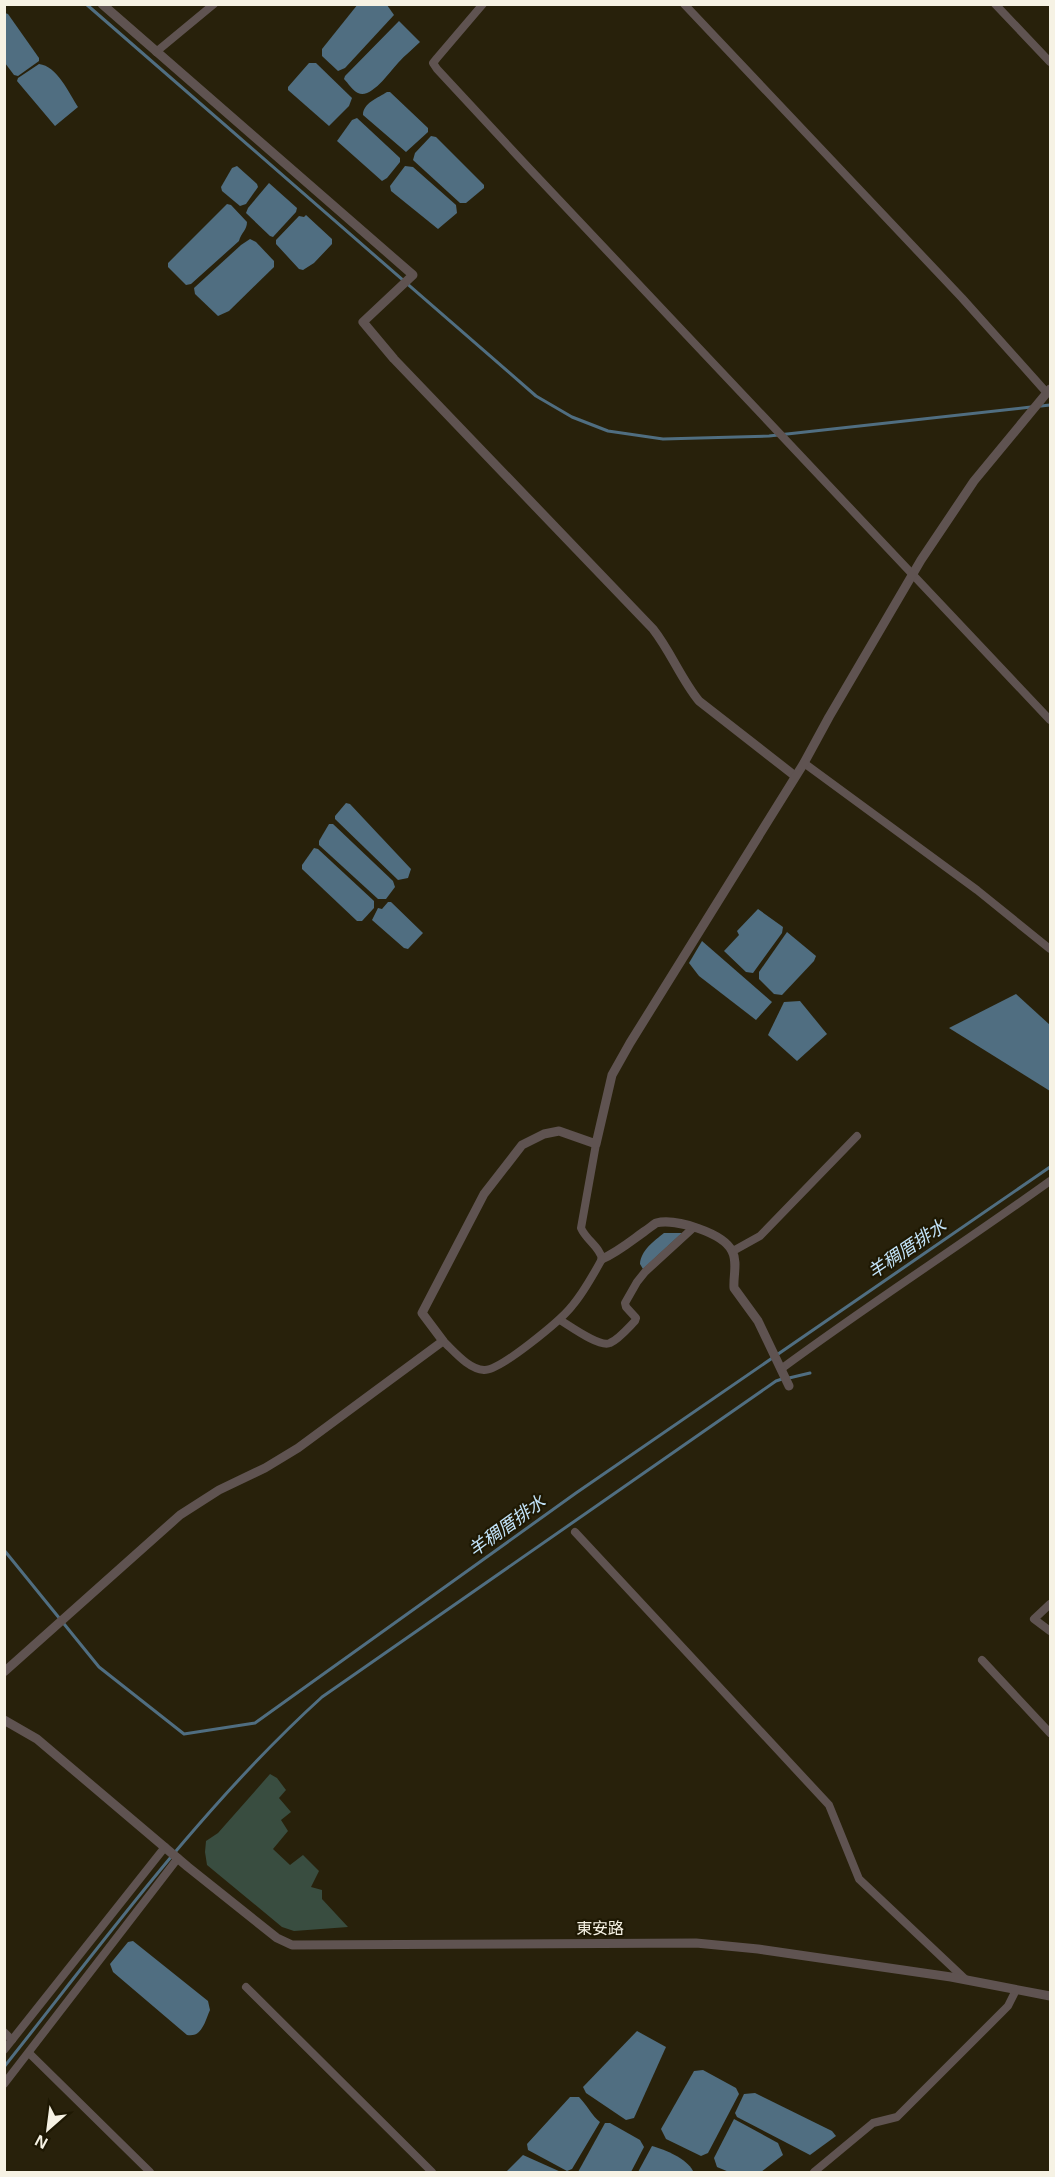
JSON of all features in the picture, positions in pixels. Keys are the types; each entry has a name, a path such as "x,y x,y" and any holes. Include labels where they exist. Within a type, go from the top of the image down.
{"street":[{"path":"102,4 413,275 363,322 394,358 653,630 666,646 688,688 699,701 795,776"},
{"path":"156,52 214,4"},
{"path":"483,4 433,63 437,69 1050,720"},
{"path":"602,1259 601,1253 584,1235 581,1228 596,1144 612,1075 804,763 913,575 974,481 1047,394 962,298 684,4"},
{"path":"995,4 1050,63"},
{"path":"804,763 977,890 1050,949"},
{"path":"596,1144 559,1131 544,1134 522,1145 484,1194 422,1313 443,1341 472,1366 485,1370 498,1366 560,1320 574,1304 602,1259 613,1254 656,1223 678,1224 720,1238 733,1251 736,1266 734,1288 758,1320 789,1386"},
{"path":"733,1251 760,1236 857,1136"},
{"path":"781,1369 1050,1181"},
{"path":"560,1320 606,1345 612,1342 635,1322 636,1318 625,1303 637,1282 693,1228"},
{"path":"4,1672 180,1515 219,1490 265,1468 298,1448 443,1341"},
{"path":"575,1532 829,1805 859,1879 966,1980"},
{"path":"1050,1604 1034,1619 1050,1631"},
{"path":"982,1660 1050,1733"},
{"name":"東安路","path":"4,1720 37,1739 277,1938 292,1945 696,1943 758,1949 966,1980 1050,1996"},
{"path":"4,2050 172,1853"},
{"path":"4,2084 29,2053 172,1853"},
{"path":"246,1987 432,2172"},
{"path":"814,2172 873,2123 897,2117 1008,2006 1016,1990"},
{"path":"4,2032 12,2040"},
{"path":"29,2053 150,2172"}],"green space":[{"path":"270,1774 277,1778 286,1790 279,1798 291,1812 281,1820 288,1831 273,1849 290,1865 303,1855 319,1871 311,1887 322,1890 322,1899 348,1927 294,1931 282,1927 207,1865 206,1841 218,1833"}],"water":[{"path":"358,4 387,5 394,15 345,68 338,71 322,56 322,49"},
{"path":"5,13 39,58 39,61 18,76 14,75 5,63"},
{"path":"399,21 420,42 375,88 363,94 356,92 344,79 345,76"},
{"path":"309,63 316,63 352,98 349,106 329,126 288,90 288,87"},
{"path":"39,64 57,75 78,107 55,126 17,81"},
{"path":"390,92 428,128 428,132 406,152 363,115 368,104"},
{"path":"357,118 400,158 400,162 382,181 337,141 352,120"},
{"path":"431,136 436,137 484,185 484,188 466,203 460,203 413,160 415,153"},
{"path":"237,166 258,187 246,204 240,206 222,191 221,187 232,168"},
{"path":"405,166 413,167 456,205 457,213 438,229 391,191 390,186"},
{"path":"269,183 297,208 273,237 246,213"},
{"path":"227,204 231,205 247,222 239,241 191,284 186,285 168,267 168,263"},
{"path":"306,215 332,239 332,244 314,263 303,270 299,269 276,244 276,240 299,216"},
{"path":"250,239 256,242 274,261 274,267 229,311 218,316 195,294 194,288"},
{"path":"346,803 350,804 411,869 408,878 398,880 335,819"},
{"path":"329,824 333,824 393,881 395,887 386,899 378,899 319,845"},
{"path":"314,848 318,849 374,901 374,908 362,921 357,921 302,869 302,865"},
{"path":"388,902 391,902 423,933 408,949 372,920 378,908 382,909"},
{"path":"758,909 783,927 782,933 753,973 746,972 724,951 739,935 737,931"},
{"path":"787,932 816,956 782,995 774,994 759,979 759,972"},
{"path":"702,941 772,1002 756,1020 699,976 689,963"},
{"path":"1016,994 1050,1025 1050,1091 949,1028"},
{"path":"800,1001 827,1034 797,1061 768,1035 784,1002"},
{"path":"664,1233 682,1233 643,1269 640,1264 643,1254"},
{"path":"133,1941 208,2001 210,2010 202,2028 196,2034 187,2035 113,1972 110,1964 128,1942"},
{"path":"637,2031 666,2047 634,2118 626,2120 586,2093 583,2087"},
{"path":"703,2070 736,2088 739,2094 708,2153 701,2156 666,2139 661,2129 694,2071"},
{"path":"755,2093 832,2131 836,2136 810,2155 737,2117 735,2113 744,2094"},
{"path":"570,2097 579,2097 600,2122 572,2169 567,2171 528,2150 527,2144"},
{"path":"734,2119 778,2143 783,2155 761,2172 729,2172 717,2167 714,2158"},
{"path":"605,2123 610,2123 640,2140 644,2147 631,2172 578,2172"},
{"path":"652,2146 681,2158 693,2171 638,2172"},
{"path":"523,2155 561,2172 506,2172"}],"waterway":[{"path":"86,4 536,396 572,417 608,431 663,439 769,436 1031,407"},
{"path":"1041,406 1050,405"},
{"name":"羊稠厝排水","path":"4,1550 99,1667 184,1734 255,1723 576,1493 1050,1167"},
{"path":"789,1378 810,1373"},
{"path":"4,2067 195,1828 278,1739 322,1697 782,1379"}]}
